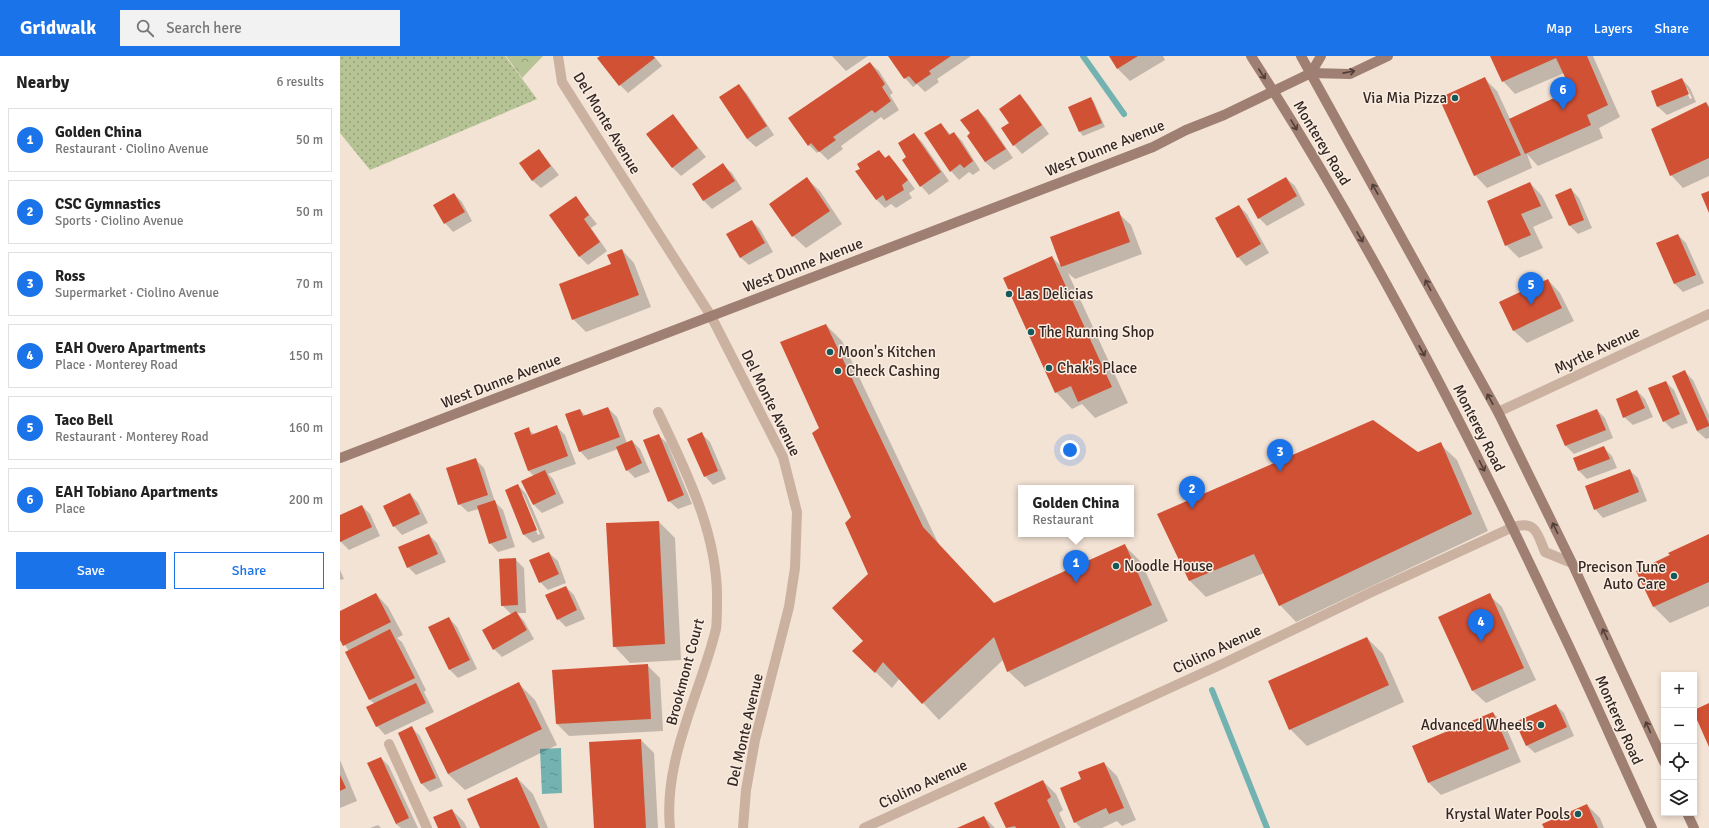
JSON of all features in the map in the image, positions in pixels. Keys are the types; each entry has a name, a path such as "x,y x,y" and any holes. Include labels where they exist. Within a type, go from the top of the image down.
{"main road":[{"name":"Monterey Road","path":"1251,56 1274,91 1343,206 1436,377 1513,527 1652,828"},
{"name":"Monterey Road","path":"1301,56 1498,412 1572,563 1661,756"},
{"path":"1321,56 1311,73 1350,74 1388,56"},
{"name":"West Dunne Avenue","path":"340,458 1154,147 1186,130 1224,115 1311,73"},
{"path":"1688,816 1694,828"}],"street":[{"name":"Del Monte Avenue","path":"558,56 562,82 711,316 783,457 797,512 795,568 789,608 755,740 746,790 743,828"},
{"name":"Myrtle Avenue","path":"1498,412 1709,314"},
{"name":"Brookmont Court","path":"658,412 693,486 711,545 717,589 716,627 671,777 668,807 670,828"},
{"name":"Ciolino Avenue","path":"864,828 1220,665 1513,527 1523,524 1530,525 1535,529 1545,552 1572,563"},
{"path":"389,744 427,828"}],"green space":[{"path":"340,56 505,56 537,99 370,170 340,133"},
{"path":"506,56 543,56 522,78"}],"water":[{"path":"561,748 562,793 542,794 540,749"}],"building":[{"path":"600,56 653,56 655,58 619,86 597,58"},
{"path":"888,56 951,56 929,71 931,74 916,84 909,76 904,79"},
{"path":"1109,56 1138,56 1117,69"},
{"path":"1490,56 1587,56 1608,105 1587,115 1591,125 1525,154 1509,119 1571,90 1556,58 1502,82"},
{"path":"870,62 885,84 882,87 891,101 875,113 872,110 833,137 836,140 819,152 811,143 808,146 788,118"},
{"path":"1485,77 1521,155 1474,176 1439,98"},
{"path":"1682,78 1689,94 1657,107 1651,91"},
{"path":"739,84 767,126 747,139 719,97"},
{"path":"1020,94 1042,125 1013,146 1001,128 1009,123 999,109"},
{"path":"1091,97 1102,123 1079,132 1068,107"},
{"path":"1706,102 1709,108 1709,158 1670,176 1651,129"},
{"path":"978,109 1006,149 985,162 967,136 970,133 960,120"},
{"path":"673,114 698,148 672,168 646,134"},
{"path":"941,123 949,135 954,132 973,161 964,168 960,164 950,172 924,133"},
{"path":"914,133 941,172 920,187 902,160 906,157 898,143"},
{"path":"539,149 551,166 532,181 519,163"},
{"path":"879,150 885,158 889,155 908,180 902,185 904,190 886,201 883,195 876,200 855,171 860,169 857,164"},
{"path":"723,163 735,181 703,201 692,184"},
{"path":"807,177 830,211 792,237 769,204"},
{"path":"1286,177 1297,196 1258,219 1247,199"},
{"path":"1530,182 1541,206 1521,214 1531,235 1505,246 1487,201"},
{"path":"1571,188 1584,220 1569,226 1555,195"},
{"path":"1709,191 1709,213 1701,194"},
{"path":"454,193 465,212 444,224 433,205"},
{"path":"576,196 589,215 584,219 600,242 579,257 549,215"},
{"path":"1239,205 1261,244 1237,258 1215,218"},
{"path":"1119,211 1130,242 1061,267 1050,237"},
{"path":"752,220 765,243 740,258 726,234"},
{"path":"1678,234 1696,275 1674,284 1656,243"},
{"path":"622,249 639,295 572,320 559,284 611,264 607,255"},
{"path":"1052,256 1112,387 1078,402 1071,386 1055,393 1003,278"},
{"path":"1548,279 1562,308 1513,331 1499,302"},
{"path":"826,324 923,527 994,603 1125,544 1152,605 1007,672 994,637 922,704 883,662 875,673 852,651 863,641 832,608 868,574 845,523 851,517 812,433 819,428 780,342"},
{"path":"1685,370 1709,424 1709,426 1697,431 1672,376"},
{"path":"1666,381 1680,414 1663,422 1648,388"},
{"path":"1637,390 1645,408 1623,418 1616,399"},
{"path":"608,407 620,437 579,452 565,414 580,409 583,416"},
{"path":"1597,409 1606,430 1565,446 1556,425"},
{"path":"1373,420 1418,452 1441,442 1472,514 1279,606 1254,554 1189,581 1157,514"},
{"path":"557,425 568,456 528,471 514,433 529,427 531,435"},
{"path":"702,432 718,471 704,477 687,439"},
{"path":"659,434 684,495 668,502 643,440"},
{"path":"632,440 642,463 626,471 616,447"},
{"path":"1604,446 1610,459 1578,471 1573,458"},
{"path":"476,458 488,495 458,505 446,468"},
{"path":"1630,469 1639,492 1594,510 1585,486"},
{"path":"545,470 556,494 533,505 521,481"},
{"path":"518,484 537,530 523,535 505,490"},
{"path":"410,493 420,514 393,527 383,506"},
{"path":"495,500 507,538 489,544 477,506"},
{"path":"362,505 372,527 340,542 340,515"},
{"path":"659,521 665,644 613,647 606,523"},
{"path":"429,534 438,554 407,568 398,547"},
{"name":"Precison Tune Auto Care","path":"1709,534 1709,582 1653,607 1636,571 1670,555 1668,553"},
{"path":"549,552 559,574 539,583 529,560"},
{"path":"516,558 518,605 501,606 499,559"},
{"path":"566,586 577,610 557,620 545,595"},
{"path":"376,593 391,622 343,646 340,640 340,611"},
{"path":"1490,593 1524,668 1472,691 1438,617"},
{"path":"516,611 527,630 493,650 482,630"},
{"path":"449,617 470,660 449,670 428,627"},
{"path":"390,629 415,678 369,700 345,652"},
{"path":"1367,637 1389,685 1289,730 1268,681"},
{"path":"648,664 651,719 556,724 552,670"},
{"path":"519,682 542,729 448,774 425,728"},
{"path":"416,683 426,703 376,727 366,707"},
{"path":"1709,703 1709,747 1697,720 1697,709"},
{"name":"Advanced Wheels","path":"1556,704 1567,727 1526,746 1515,722"},
{"path":"1493,712 1509,749 1428,783 1412,746"},
{"path":"412,726 436,778 421,784 398,733"},
{"path":"641,739 646,828 594,828 589,742"},
{"path":"381,757 409,818 396,824 367,763"},
{"path":"1104,762 1124,808 1109,814 1106,808 1074,823 1060,788 1081,779 1078,772"},
{"path":"340,775 346,788 340,791"},
{"path":"517,777 540,828 480,828 467,799"},
{"path":"1043,780 1051,797 1047,800 1060,828 1016,828 1015,826 1006,828 994,803"},
{"name":"Krystal Water Pools","path":"1587,804 1598,828 1544,828 1542,824"},
{"path":"452,809 461,828 438,828 433,817"},
{"path":"984,816 990,828 957,828"}],"waterway":[{"path":"1083,56 1124,114"},
{"path":"1212,690 1267,828"}],"place":[{"name":"Via Mia Pizza","path":"1455,98"},
{"name":"EAH Tobiano Apartments","path":"1563,110"},
{"name":"Las Delicias","path":"1009,294"},
{"name":"Taco Bell","path":"1531,305"},
{"name":"The Running Shop","path":"1031,332"},
{"name":"Moon's Kitchen","path":"830,352"},
{"name":"Chak's Place","path":"1049,368"},
{"name":"Check Cashing","path":"838,371"},
{"name":"Ross","path":"1280,472"},
{"name":"CSC Gymnastics","path":"1192,509"},
{"name":"Noodle House","path":"1116,566"},
{"name":"Precison Tune Auto Care","path":"1674,576"},
{"name":"Golden China","path":"1076,583"},
{"name":"EAH Overo Apartments","path":"1481,642"},
{"name":"Advanced Wheels","path":"1541,725"},
{"name":"Krystal Water Pools","path":"1578,814"}]}
